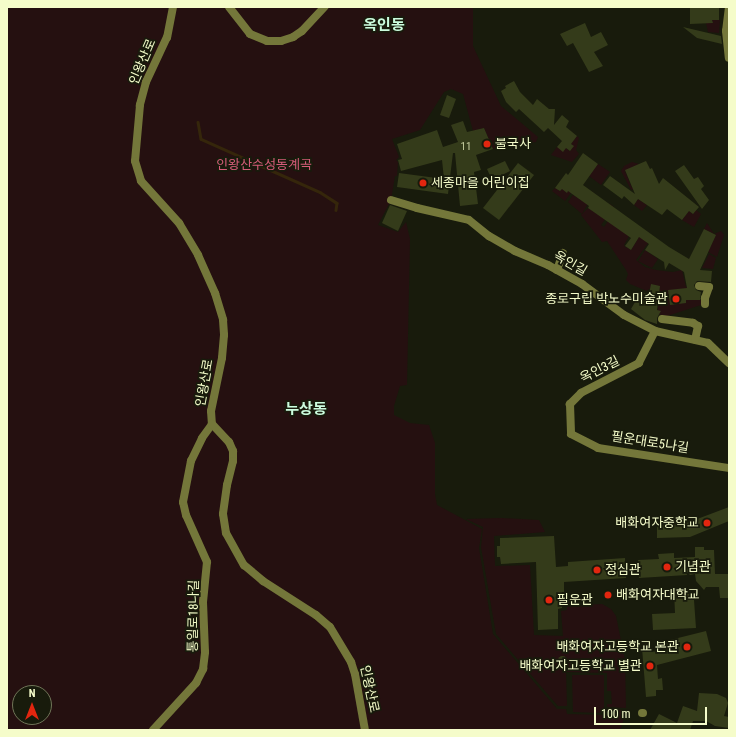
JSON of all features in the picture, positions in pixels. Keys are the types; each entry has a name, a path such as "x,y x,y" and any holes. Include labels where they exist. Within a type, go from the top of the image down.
{"street":[{"name":"인왕산로","path":"173,7 167,37 146,82 140,105 135,161 141,181 179,224 198,255 217,299 223,320 224,335 222,358 210,411 212,424 229,442 233,451 233,461 227,485 223,514 226,533 244,565 263,580 316,615 330,627 351,662 355,674 366,730"},
{"path":"230,7 250,34 267,41 281,41 293,37 302,31 324,7"},
{"path":"729,7 726,31 729,58"},
{"name":"옥인길","path":"391,200 417,208 469,220 489,236 515,251 557,270 582,284 624,315 655,332 708,343 729,363"},
{"path":"557,270 563,253"},
{"path":"700,286 709,287 705,298 705,304"},
{"path":"662,319 693,322 698,326 695,340"},
{"name":"옥인3길","path":"571,434 570,404 581,394 639,363 655,332"},
{"name":"통일로18나길","path":"153,730 196,683 203,669 205,652 203,602 207,562 186,515 183,502 191,461 202,438 212,424"},
{"name":"필운대로5나길","path":"571,434 598,448 729,468"}],"green space":[{"name":"인왕산수성동계곡","path":"7,7 473,7 473,46 501,106 538,137 536,142 493,149 484,128 473,131 463,94 451,89 444,92 420,130 392,139 399,157 396,160 398,162 397,176 395,176 391,200 378,225 398,232 406,222 410,239 407,385 400,386 394,406 394,415 410,423 429,425 435,443 435,494 437,505 482,529 479,548 493,634 557,709 566,709 567,714 609,715 609,710 627,710 620,730 7,730"},
{"path":"712,20 720,20 719,33 708,32 706,23 712,23"},
{"path":"577,136 579,138 576,150 579,154 572,162 551,155 557,147 566,148 570,151 573,146 571,144"},
{"path":"632,162 639,164 625,171 632,188 645,183 645,185 631,190 621,171 624,166"},
{"path":"598,164 610,172 601,185 589,176"},
{"path":"575,182 578,183 565,201 552,191 555,188 560,191 562,189 567,192"},
{"path":"591,191 594,193 582,214 568,202 573,195 584,202"},
{"path":"638,199 647,205 642,211 634,205"},
{"path":"610,204 614,207 601,225 604,227 608,221 629,236 624,245 626,248 627,247 631,250 639,237 653,236 636,260 645,267 656,270 673,272 682,270 686,287 689,287 690,300 703,300 704,304 667,316 657,314 660,290 649,289 647,291 630,284 626,280 628,274 626,270 607,241 602,242 581,215 588,208 602,217"},
{"path":"696,210 701,214 694,227 682,220 689,211 693,214"},
{"path":"707,223 714,234 704,229"},
{"path":"721,231 724,235 717,257 708,252 716,235 714,234"},
{"path":"645,250 658,259 652,268 638,261"},
{"path":"709,254 716,258 713,269 702,268"},
{"path":"501,518 539,520 545,532 494,536 495,566 530,565 534,635 563,636 561,611 567,610 567,606 602,604 611,609 616,616 625,660 626,708 607,707 607,704 612,704 611,691 607,691 607,673 566,672 567,706 558,706 496,634 481,547 483,527 466,519"},
{"path":"572,675 604,675 604,713 573,712"}],"building":[{"path":"690,7 719,7 719,20 712,20 713,23 690,24"},
{"path":"585,23 591,37 601,32 608,45 594,52 603,66 589,72 573,43 567,46 560,34"},
{"path":"683,27 721,36 722,44 697,38"},
{"path":"514,81 520,92 533,105 537,99 549,109 555,109 554,125 562,115 569,121 566,127 577,136 571,144 574,146 570,151 566,148 563,152 557,147 562,141 548,128 544,132 519,109 516,112 506,102 501,91 506,88 505,86"},
{"path":"447,95 456,99 449,118 440,115"},
{"path":"463,121 467,132 484,128 493,149 476,155 481,170 474,172 478,204 460,206 455,153 453,153 448,194 397,187 399,173 444,179 442,160 401,171 398,160 402,159 397,144 437,130 443,147 458,142 451,125"},
{"path":"583,153 598,164 583,185 669,247 689,259 704,229 716,235 700,270 712,271 711,282 697,281 694,285 696,290 701,292 700,300 686,300 686,303 670,305 668,290 687,288 684,272 669,263 665,270 664,262 645,250 649,244 639,237 631,250 625,246 631,238 588,208 589,206 568,191 567,193 562,189 560,191 555,188 566,173 568,175"},
{"path":"505,161 510,171 492,180 487,169"},
{"path":"646,161 650,169 652,168 659,184 663,178 699,207 693,214 689,211 682,220 667,209 662,215 638,199 634,205 624,196 622,199 603,185 610,176 635,194 625,170"},
{"path":"518,163 534,175 499,220 483,208"},
{"path":"684,165 694,179 698,177 704,186 701,189 709,200 702,209 675,171"},
{"path":"390,205 407,211 398,231 382,223"},
{"path":"651,284 660,286 657,310 661,311 657,318 657,324 645,320 631,309 638,297 643,293 649,294"},
{"name":"배화여자중학교","path":"729,507 729,521 690,537 657,538 657,525 684,524"},
{"path":"554,536 556,567 568,566 568,562 625,558 626,578 564,582 564,592 562,592 562,608 558,609 558,629 538,630 536,562 501,564 500,557 497,557 497,546 500,546 500,538"},
{"path":"695,547 704,547 704,550 714,550 715,574 729,574 729,598 720,598 719,587 706,587 704,590 696,581 695,574 690,575 686,571 687,575 639,578 638,560 659,559 658,554 674,553 674,558 695,557"},
{"path":"674,590 687,590 688,594 691,594 694,600 696,628 653,630 652,614 675,613"},
{"path":"706,631 711,651 657,665 658,679 662,678 663,690 656,690 656,696 646,697 642,648 648,647 648,652 664,651 662,642"},
{"path":"560,656 564,656 566,660 564,664 560,664 558,662 558,658"},
{"path":"699,693 717,694 726,698 728,703 724,716 729,717 729,728 715,726 706,721 693,721 690,730 650,730 659,714 677,723 683,706 697,711"}],"waterway":[{"path":"198,122 201,139 320,192 337,203 336,210"}],"place":[{"name":"불국사","path":"487,144"},
{"name":"세종마을 어린이집","path":"423,183"},
{"name":"종로구립 박노수미술관","path":"676,299"},
{"name":"배화여자중학교","path":"707,523"},
{"name":"기념관","path":"667,567"},
{"name":"정심관","path":"597,570"},
{"name":"배화여자대학교","path":"608,595"},
{"name":"필운관","path":"549,600"},
{"name":"배화여자고등학교 본관","path":"687,647"},
{"name":"배화여자고등학교 별관","path":"650,666"}],"district":[{"name":"옥인동","path":"384,26"},
{"name":"누상동","path":"306,410"}]}
